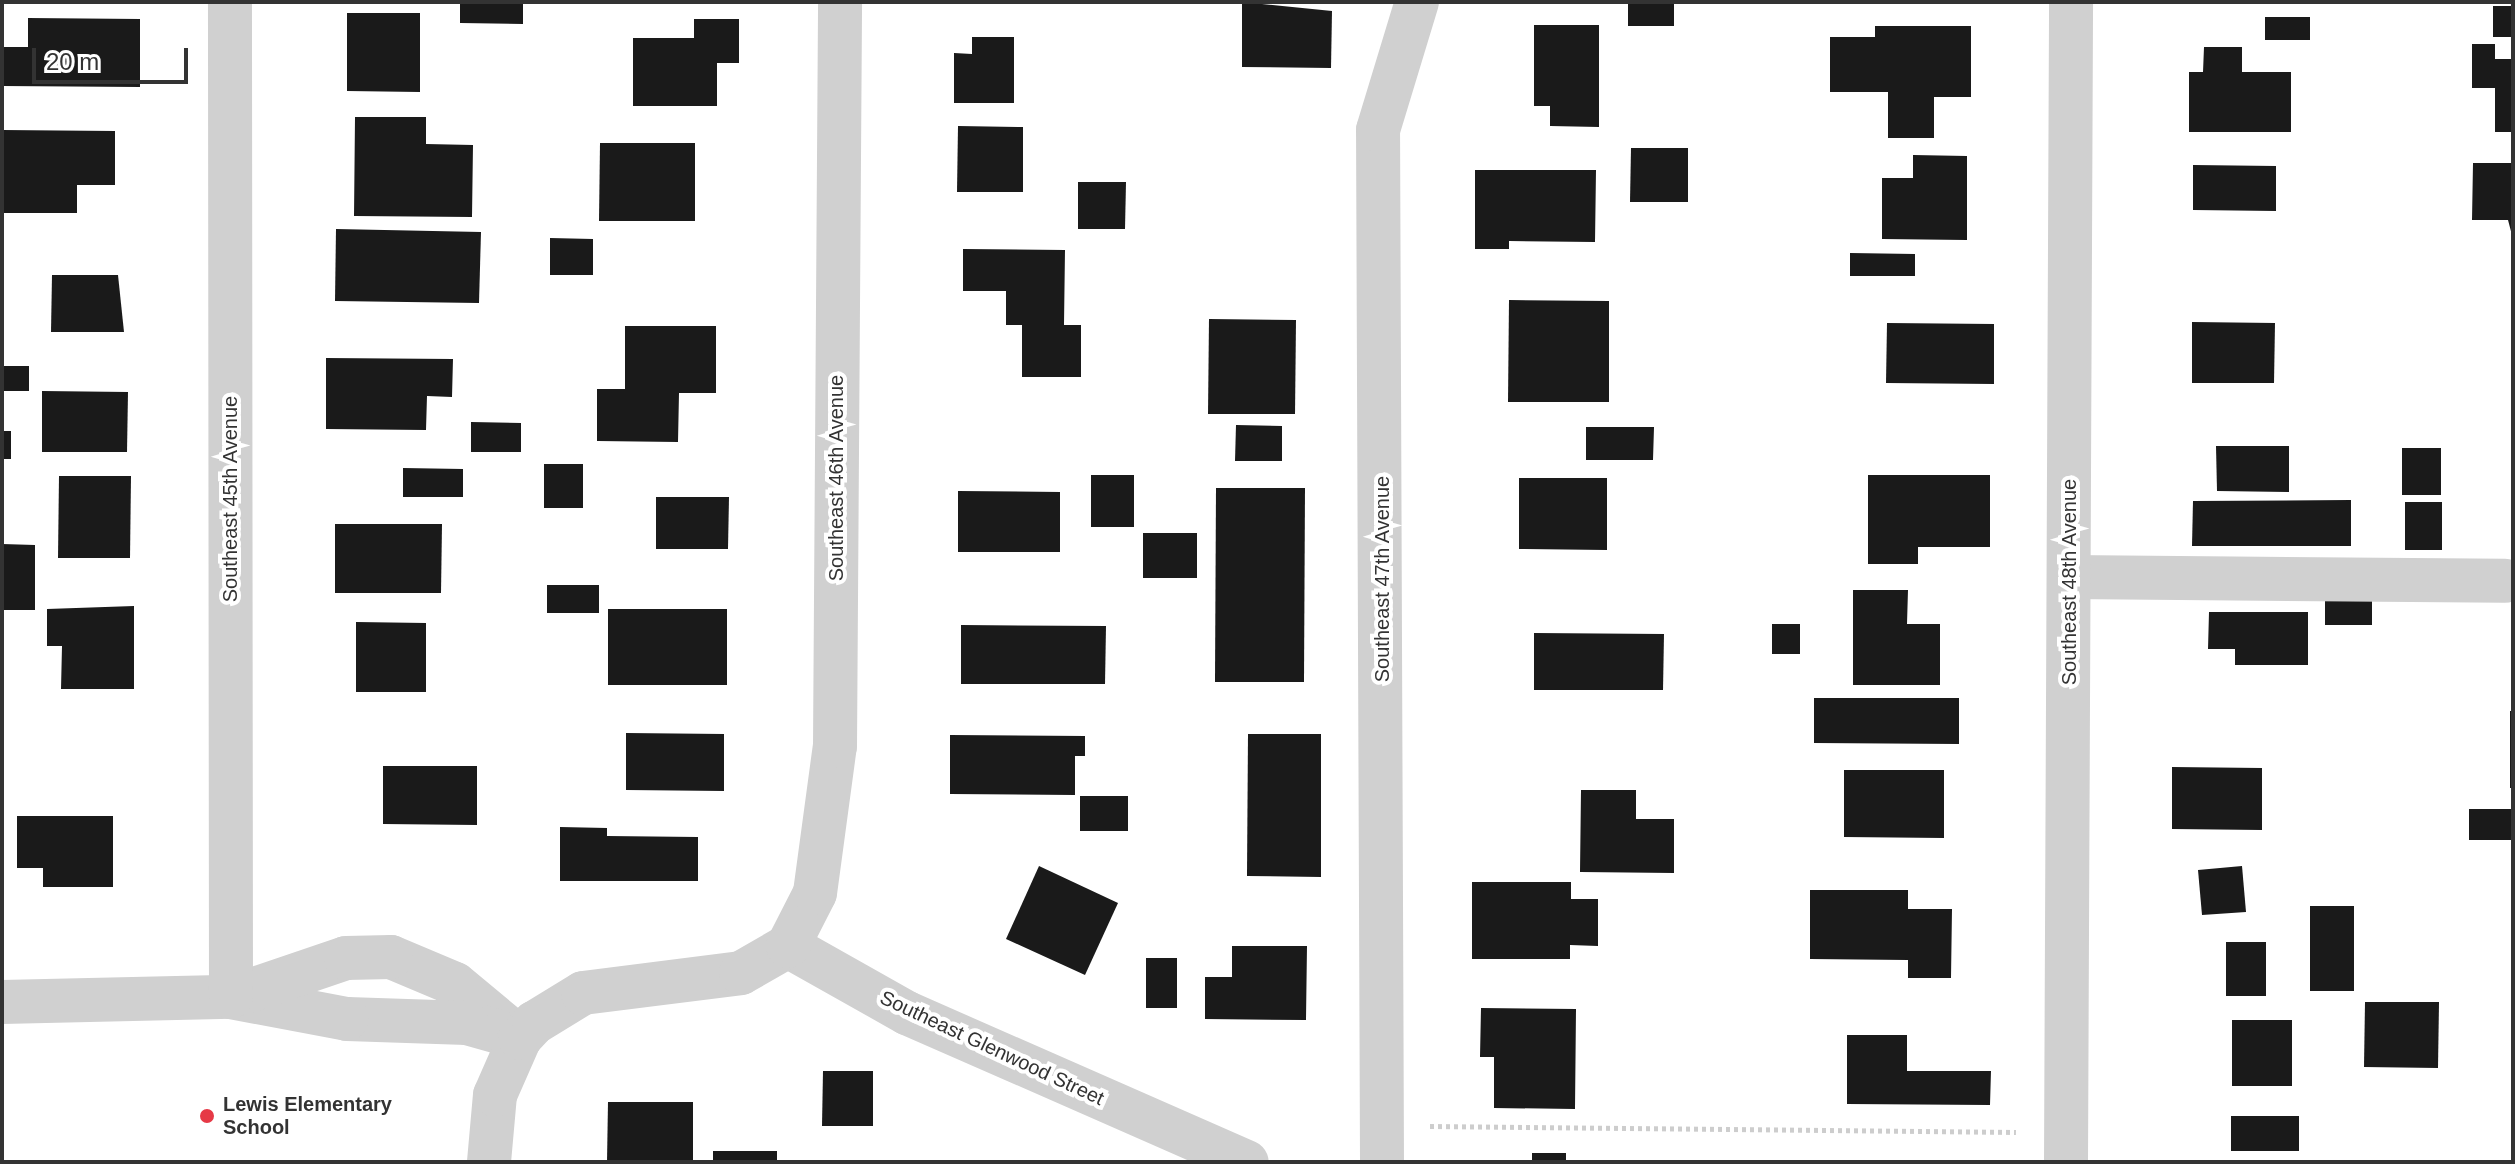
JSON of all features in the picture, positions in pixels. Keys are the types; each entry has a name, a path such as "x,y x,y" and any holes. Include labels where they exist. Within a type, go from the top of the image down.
{"street":[{"name":"Southeast 45th Avenue","path":"230,2 231,997"},
{"name":"Southeast 46th Avenue","path":"788,946 822,863 835,746 840,2"},
{"name":"Southeast 47th Avenue","path":"1382,1162 1378,130 1417,2"},
{"name":"Southeast 48th Avenue","path":"2066,1161 2071,2"},
{"path":"2069,577 2505,581"},
{"path":"489,1162 495,1095 520,1038 583,993 741,973 788,946"},
{"name":"Southeast Glenwood Street","path":"788,946 907,1013 1247,1162"},
{"path":"231,997 346,958 391,957 455,984 520,1038"},
{"path":"2,1002 231,997 347,1019 467,1023 520,1038"}],"path":[{"path":"1382,1119 1420,1126 2013,1130 2066,1161"}],"building":[{"path":"460,2 523,2 523,24 460,23"},
{"path":"1242,2 1332,11 1331,68 1242,67"},
{"path":"1628,2 1674,2 1674,26 1628,26"},
{"path":"2493,6 2513,6 2513,37 2493,37"},
{"path":"347,13 420,13 420,92 347,91"},
{"path":"2265,17 2310,17 2310,40 2265,40"},
{"path":"28,18 140,19 140,87 2,86 2,47 28,47"},
{"path":"694,19 739,19 739,63 717,63 717,106 633,106 633,38 694,38"},
{"path":"1534,25 1599,25 1599,127 1550,126 1550,106 1534,106"},
{"path":"1875,26 1971,26 1971,97 1934,97 1934,138 1888,138 1888,92 1830,92 1830,37 1875,37"},
{"path":"972,37 1014,37 1014,103 954,103 954,53 972,54"},
{"path":"2472,44 2495,44 2495,59 2513,59 2513,132 2495,132 2495,88 2472,88"},
{"path":"2204,47 2242,47 2242,72 2291,72 2291,132 2189,132 2189,72 2203,72"},
{"path":"355,117 426,117 426,144 473,145 472,217 354,216"},
{"path":"958,126 1023,127 1023,192 957,192"},
{"path":"2,130 115,131 115,185 77,185 77,213 2,213"},
{"path":"600,143 695,143 695,221 599,221"},
{"path":"1631,148 1688,148 1688,202 1630,202"},
{"path":"1913,155 1967,156 1967,240 1882,239 1882,178 1913,178"},
{"path":"2473,163 2513,163 2513,239 2508,220 2472,220"},
{"path":"2193,165 2276,166 2276,211 2193,210"},
{"path":"1475,170 1596,170 1595,242 1509,241 1509,249 1475,249"},
{"path":"1078,182 1126,182 1125,229 1078,229"},
{"path":"336,229 481,232 479,303 335,301"},
{"path":"550,238 593,239 593,275 550,275"},
{"path":"963,249 1065,250 1064,325 1081,325 1081,377 1022,377 1022,325 1006,325 1006,291 963,291"},
{"path":"1850,253 1915,254 1915,276 1850,276"},
{"path":"52,275 118,275 124,332 51,332"},
{"path":"1509,300 1609,301 1609,402 1508,402"},
{"path":"1209,319 1296,320 1295,414 1208,414"},
{"path":"2192,322 2275,323 2274,383 2192,383"},
{"path":"1887,323 1994,324 1994,384 1886,383"},
{"path":"625,326 716,326 716,393 679,393 678,442 597,441 597,389 625,389"},
{"path":"326,358 453,359 452,397 427,396 426,430 326,429"},
{"path":"2,366 29,366 29,391 2,391"},
{"path":"42,391 128,392 127,452 42,452"},
{"path":"471,422 521,423 521,452 471,452"},
{"path":"1236,425 1282,426 1282,461 1235,461"},
{"path":"1586,427 1654,427 1653,460 1586,460"},
{"path":"2,431 11,431 11,459 2,459"},
{"path":"2216,446 2289,446 2289,492 2217,491"},
{"path":"2402,448 2441,448 2441,495 2402,495"},
{"path":"544,464 583,464 583,508 544,508"},
{"path":"403,468 463,469 463,497 403,497"},
{"path":"1091,475 1134,475 1134,527 1091,527"},
{"path":"1868,475 1990,475 1990,547 1918,547 1918,564 1868,564"},
{"path":"59,476 131,476 130,558 58,558"},
{"path":"1519,478 1607,478 1607,550 1519,549"},
{"path":"1216,488 1305,488 1304,682 1215,682"},
{"path":"958,491 1060,492 1060,552 958,552"},
{"path":"656,497 729,497 728,549 656,549"},
{"path":"2351,500 2351,546 2192,546 2193,501"},
{"path":"2405,502 2442,502 2442,550 2405,550"},
{"path":"335,524 442,524 441,593 335,593"},
{"path":"1143,533 1197,533 1197,578 1143,578"},
{"path":"2,544 35,545 35,610 2,610"},
{"path":"547,585 599,585 599,613 547,613"},
{"path":"1853,590 1908,590 1907,624 1940,624 1940,685 1853,685"},
{"path":"2325,597 2372,598 2372,625 2325,625"},
{"path":"134,606 134,689 61,689 62,646 47,646 47,609"},
{"path":"608,609 727,609 727,685 608,685"},
{"path":"2209,612 2308,612 2308,665 2235,665 2235,649 2208,649"},
{"path":"356,622 426,623 426,692 356,692"},
{"path":"1772,624 1800,624 1800,654 1772,654"},
{"path":"961,625 1106,626 1105,684 961,684"},
{"path":"1534,633 1664,634 1663,690 1534,690"},
{"path":"1814,698 1959,698 1959,744 1814,743"},
{"path":"2510,711 2513,711 2513,788 2510,788"},
{"path":"626,733 724,734 724,791 626,790"},
{"path":"1248,734 1321,734 1321,877 1247,876"},
{"path":"950,735 1085,736 1085,756 1075,756 1075,795 950,794"},
{"path":"383,766 477,766 477,825 383,824"},
{"path":"2172,767 2262,768 2262,830 2172,829"},
{"path":"1844,770 1944,770 1944,838 1844,837"},
{"path":"1581,790 1636,790 1636,819 1674,819 1674,873 1580,872"},
{"path":"1080,796 1128,796 1128,831 1080,831"},
{"path":"2469,809 2513,809 2513,840 2469,840"},
{"path":"17,816 113,816 113,887 43,887 43,868 17,868"},
{"path":"560,827 607,828 607,836 698,837 698,881 560,881"},
{"path":"1039,866 1118,903 1085,975 1006,939"},
{"path":"2242,866 2246,912 2202,915 2198,870"},
{"path":"1472,882 1571,882 1571,899 1598,899 1598,946 1570,945 1570,959 1472,959"},
{"path":"1810,890 1908,890 1908,909 1952,909 1951,978 1908,978 1908,960 1810,959"},
{"path":"2310,906 2354,906 2354,991 2310,991"},
{"path":"2226,942 2266,942 2266,996 2226,996"},
{"path":"1232,946 1307,946 1306,1020 1205,1019 1205,977 1232,977"},
{"path":"1146,958 1177,958 1177,1008 1146,1008"},
{"path":"2365,1002 2439,1002 2438,1068 2364,1067"},
{"path":"1481,1008 1576,1009 1575,1109 1494,1108 1494,1057 1480,1057"},
{"path":"2232,1020 2292,1020 2292,1086 2232,1086"},
{"path":"1847,1035 1907,1035 1907,1071 1991,1071 1990,1105 1847,1104"},
{"path":"823,1071 873,1071 873,1126 822,1126"},
{"path":"608,1102 693,1102 693,1162 607,1162"},
{"path":"2231,1116 2299,1116 2299,1151 2231,1151"},
{"path":"713,1151 777,1151 777,1162 713,1162"},
{"path":"1532,1153 1566,1153 1566,1162 1532,1162"}],"place":[{"name":"Lewis Elementary School","path":"207,1116"}]}
